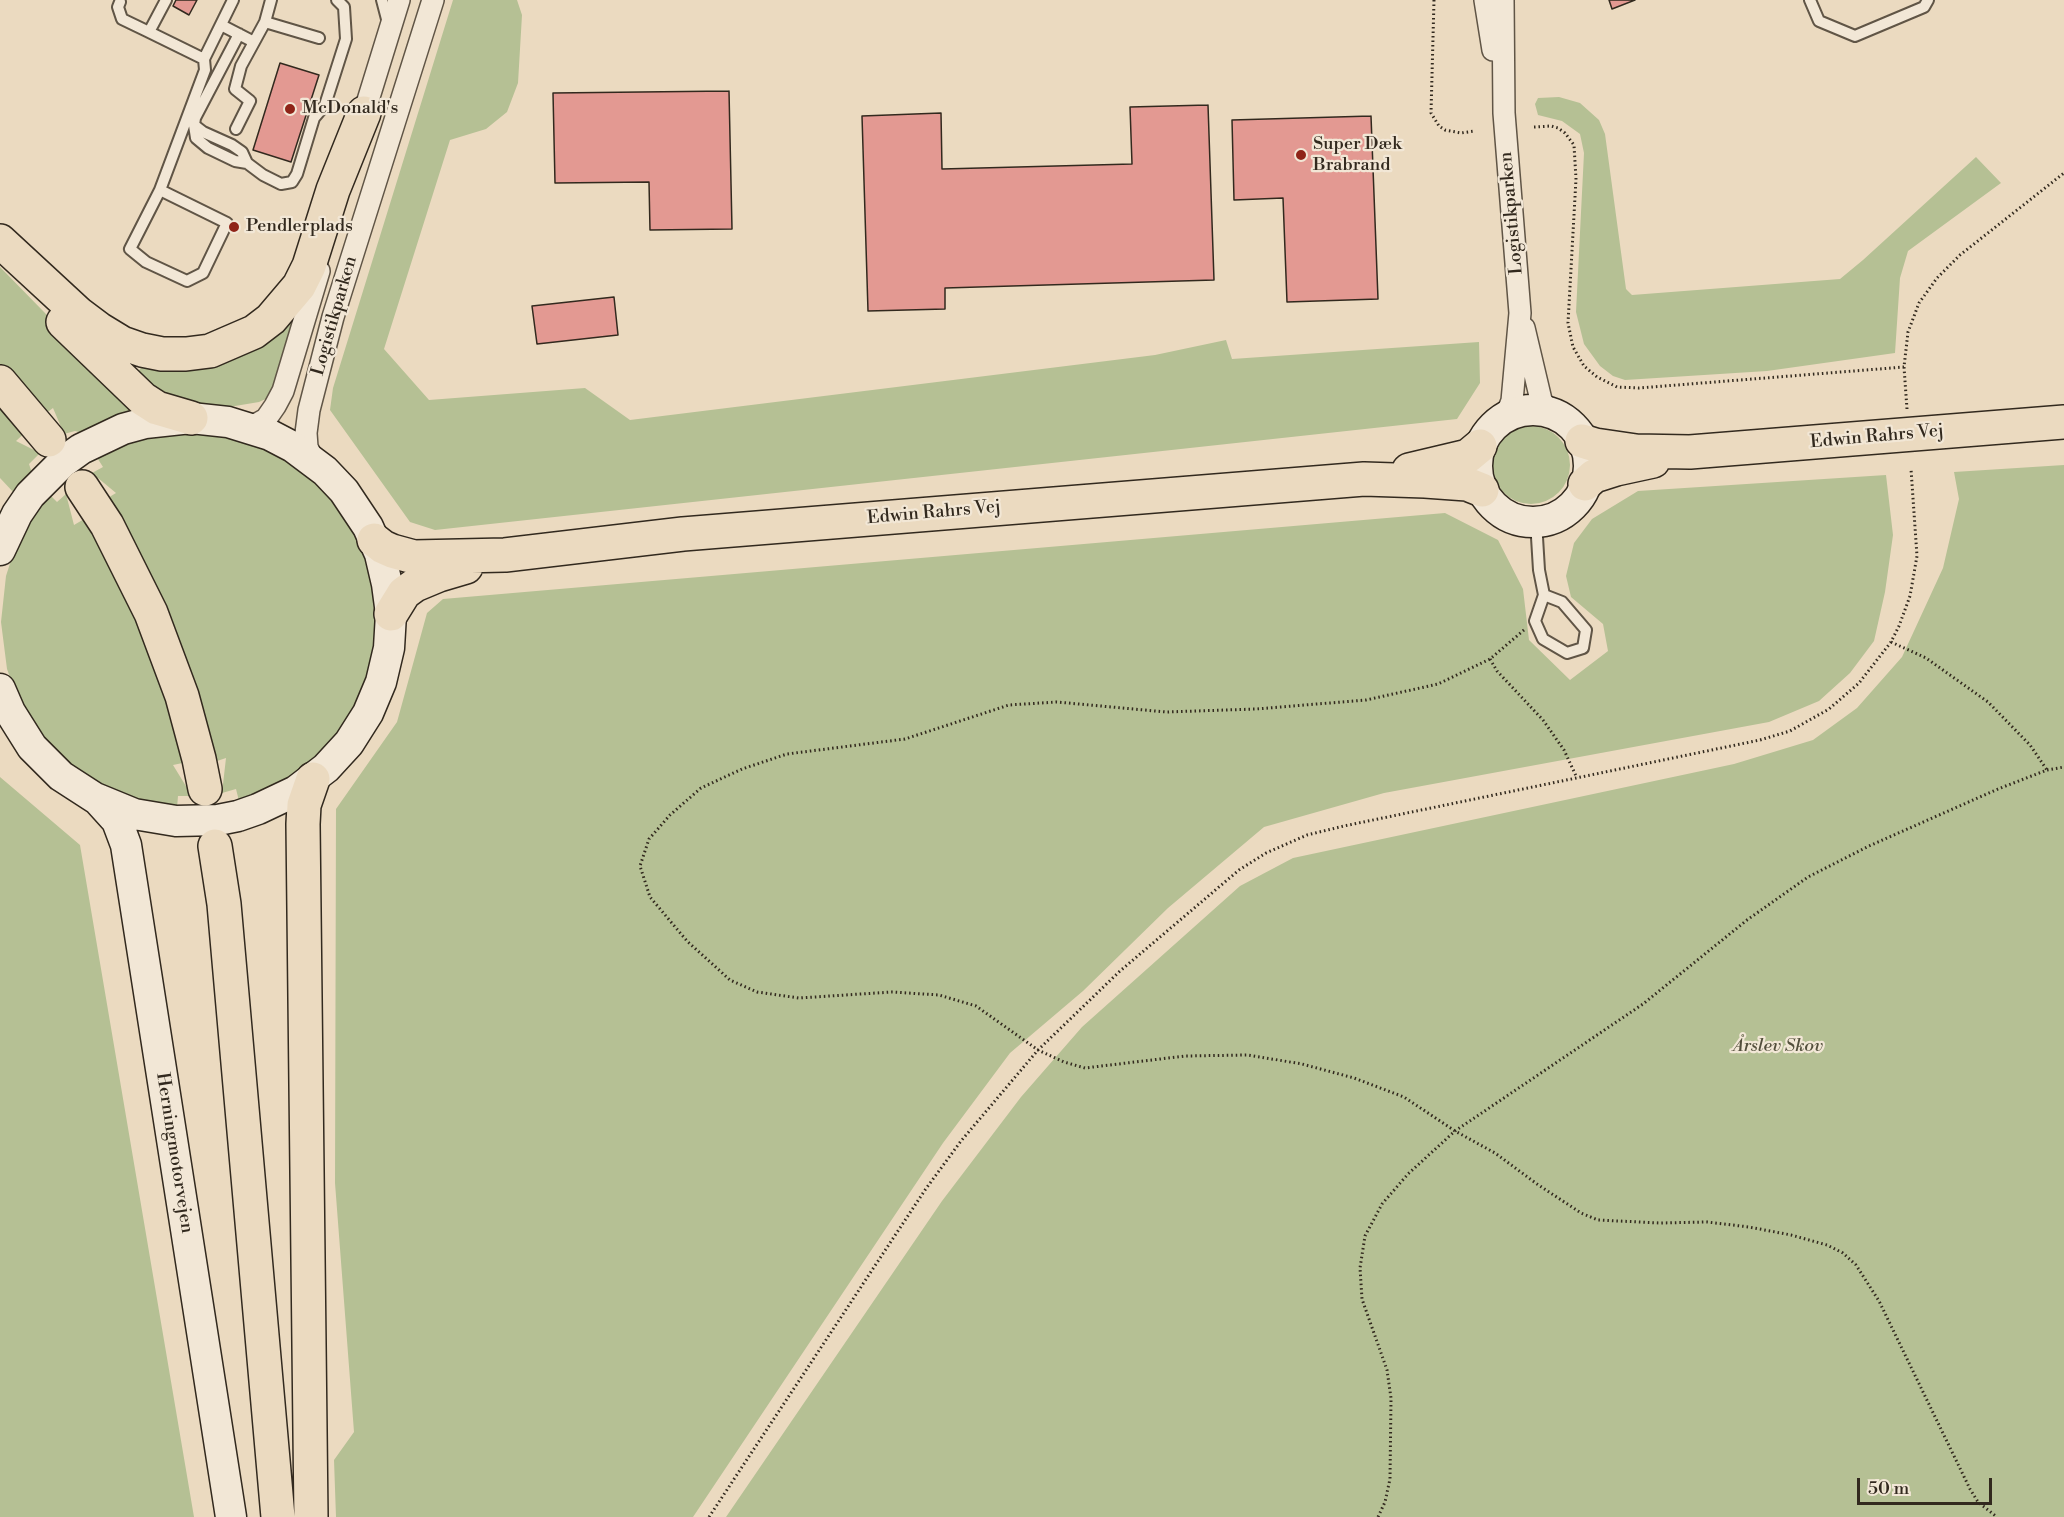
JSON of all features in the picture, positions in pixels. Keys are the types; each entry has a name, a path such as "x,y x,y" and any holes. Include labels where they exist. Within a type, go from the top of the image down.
{"highway":[{"path":"0,241 79,314 122,343 162,354 210,351 254,332 278,311 299,286 309,266 333,190 364,113"},
{"path":"0,259 143,399 157,408 191,418"},
{"path":"0,382 50,440"},
{"name":"Edwin Rahrs Vej","path":"1690,452 2064,422"},
{"path":"1582,441 1636,451 1690,452"},
{"path":"1364,479 1468,456 1480,446"},
{"path":"1585,484 1594,476 1616,469 1690,452"},
{"path":"1364,479 1467,484 1482,490"},
{"name":"Edwin Rahrs Vej","path":"505,555 683,534 1364,479"},
{"path":"82,487 107,525 151,613 182,696 205,789"},
{"path":"374,540 392,551 414,557 505,555"},
{"path":"391,614 404,593 415,585 439,574 505,555"},
{"path":"311,1517 303,824 304,805 313,779"},
{"path":"215,846 224,904 278,1517"}],"street":[{"name":"Logistikparken","path":"246,427 266,419 283,391 344,192 364,113 399,0"},
{"name":"Logistikparken","path":"314,462 307,447 309,410 333,317 434,0"},
{"name":"Logistikparken","path":"1485,0 1504,113"},
{"name":"Logistikparken","path":"1503,0 1504,113 1520,313 1541,400 1549,413"},
{"name":"Logistikparken","path":"1506,416 1512,402 1520,313"},
{"path":"1527,411 1549,413 1569,423 1582,441 1588,462 1585,484 1576,500 1563,513 1545,520 1514,519 1504,514 1488,500 1482,490 1477,468 1480,446 1486,434 1506,416 1527,411"},
{"path":"0,689 10,712 32,747 61,776 95,798 124,811 155,819 207,820 238,816 287,796 313,779 333,762 349,742 372,706 381,682 387,657 391,614 384,569 374,540 361,514 349,497 314,462 293,447 270,435 228,422 191,418 168,419 123,429 81,449 45,478 2,532"},
{"name":"Herningmotorvejen","path":"95,798 117,821 126,845 231,1517"}],"lane":[{"path":"149,32 166,0"},
{"path":"160,190 227,223 203,273 187,281 146,262 130,249 160,190 205,70 204,59 233,0"},
{"path":"236,129 250,101 235,89 241,66 265,22 272,0"},
{"path":"382,0 389,30"},
{"path":"1810,0 1819,21 1855,36 1924,7 1928,0"},
{"path":"120,2 118,6 122,19 204,59"},
{"path":"239,34 195,118 196,138 208,148 235,162 247,163 262,175 280,183 292,182 297,174 314,118 326,105 346,39 340,4"},
{"path":"265,22 319,38"},
{"path":"221,25 254,42"},
{"path":"1536,521 1539,570 1544,595 1535,621 1543,639 1567,652 1583,648 1586,630 1562,602 1544,595"}],"path":[{"path":"1434,0 1431,113 1439,126 1445,130 1461,133 1475,131"},
{"path":"1534,127 1551,126 1565,132 1574,146 1576,179 1568,323 1572,347 1584,366 1597,377 1617,387 1639,388 1904,367"},
{"path":"1908,414 1904,367 1908,332 1919,303 1937,278 1960,255 2064,173"},
{"path":"709,1517 925,1190 994,1099 1038,1050 1120,971 1239,870 1266,853 1307,835 1760,740 1790,731 1829,709 1859,683 1891,642 1910,596 1917,556 1911,469"},
{"path":"1535,621 1490,659 1438,684 1366,700 1256,709 1166,712 1057,702 1009,705 905,739 787,754 742,769 701,788 670,815 649,839 640,866 650,897 687,941 730,980 757,992 799,998 892,993 939,995 976,1006 1038,1050 1084,1068 1185,1056 1248,1055 1302,1064 1353,1078 1404,1097 1455,1131 1495,1153 1581,1213 1598,1220 1660,1223 1707,1222 1791,1234 1827,1245 1843,1253 1856,1265 1879,1301 1970,1489 1978,1502 1997,1517"},
{"path":"1891,642 1926,658 1988,702 2030,745 2047,770"},
{"path":"1490,659 1497,671 1543,720 1564,750 1577,778"},
{"path":"1378,1517 1385,1502 1390,1479 1391,1398 1387,1370 1362,1299 1360,1268 1365,1236 1382,1204 1408,1174 1455,1131 1643,1004 1747,920 1808,877 1869,846 1998,789 2047,770 2064,767"}],"green space":[{"path":"453,0 517,0 522,15 518,83 507,112 486,129 450,140 384,349 429,400 585,388 630,420 1155,355 1226,340 1232,359 1479,342 1480,383 1457,419 435,530 410,522 330,410 333,388"},
{"path":"1559,97 1580,103 1599,120 1605,134 1626,289 1632,295 1840,279 1976,157 2001,183 1908,251 1900,278 1895,353 1767,371 1625,380 1613,376 1600,366 1584,344 1576,312 1584,153 1580,134 1562,121 1538,115 1535,104 1538,98"},
{"path":"0,267 133,403 133,411 83,433 75,431 64,434 53,408 45,414 0,364"},
{"path":"290,322 293,324 278,383 268,398 259,402 229,407 172,403 136,373 147,362"},
{"path":"0,391 32,426 16,441 40,453 29,464 32,473 15,494 0,478"},
{"path":"1531,426 1546,429 1559,437 1567,450 1570,465 1567,480 1559,493 1546,501 1531,504 1516,501 1503,493 1495,480 1492,465 1495,450 1503,437 1516,429"},
{"path":"183,432 228,436 271,451 310,476 341,509 363,549 375,592 376,638 367,682 347,723 317,758 281,784 239,801 236,789 222,793 226,758 214,762 106,499 116,493 92,473 103,467 96,456 138,439"},
{"name":"Årslev Skov","path":"2064,465 2064,1517 726,1517 942,1201 1021,1097 1082,1027 1240,886 1293,858 1734,764 1813,740 1857,708 1902,657 1943,568 1959,499 1954,472"},
{"path":"1886,475 1893,535 1885,592 1874,641 1850,673 1819,701 1769,722 1384,793 1264,827 1168,908 1083,991 1010,1053 943,1143 693,1517 336,1517 334,1460 354,1432 335,1183 336,809 397,722 427,613 443,599 1445,513 1498,540 1523,589 1529,640 1570,680 1608,651 1603,624 1571,597 1566,576 1574,543 1592,519 1638,491"},
{"path":"49,494 57,502 66,494 74,525 91,515 107,541 192,761 173,765 192,796 178,796 177,808 153,805 109,790 70,765 37,731 15,691 7,669 1,622 6,576 13,554 34,513"},
{"path":"0,777 80,845 194,1517 0,1517"}],"building":[{"path":"176,0 197,0 189,15 173,6"},
{"path":"1609,0 1635,0 1612,9"},
{"path":"280,63 319,75 291,162 253,150"},
{"path":"729,91 732,229 650,230 649,182 555,183 553,93"},
{"path":"1208,105 1214,280 945,288 945,309 868,311 862,116 941,113 942,169 1132,164 1130,107"},
{"path":"1371,116 1378,299 1287,302 1283,198 1234,200 1232,120"},
{"path":"614,297 618,335 537,344 532,306"}],"place":[{"name":"McDonald's","path":"290,109"},
{"name":"Super Dæk Brabrand","path":"1301,155"},
{"name":"Pendlerplads","path":"234,227"}]}
